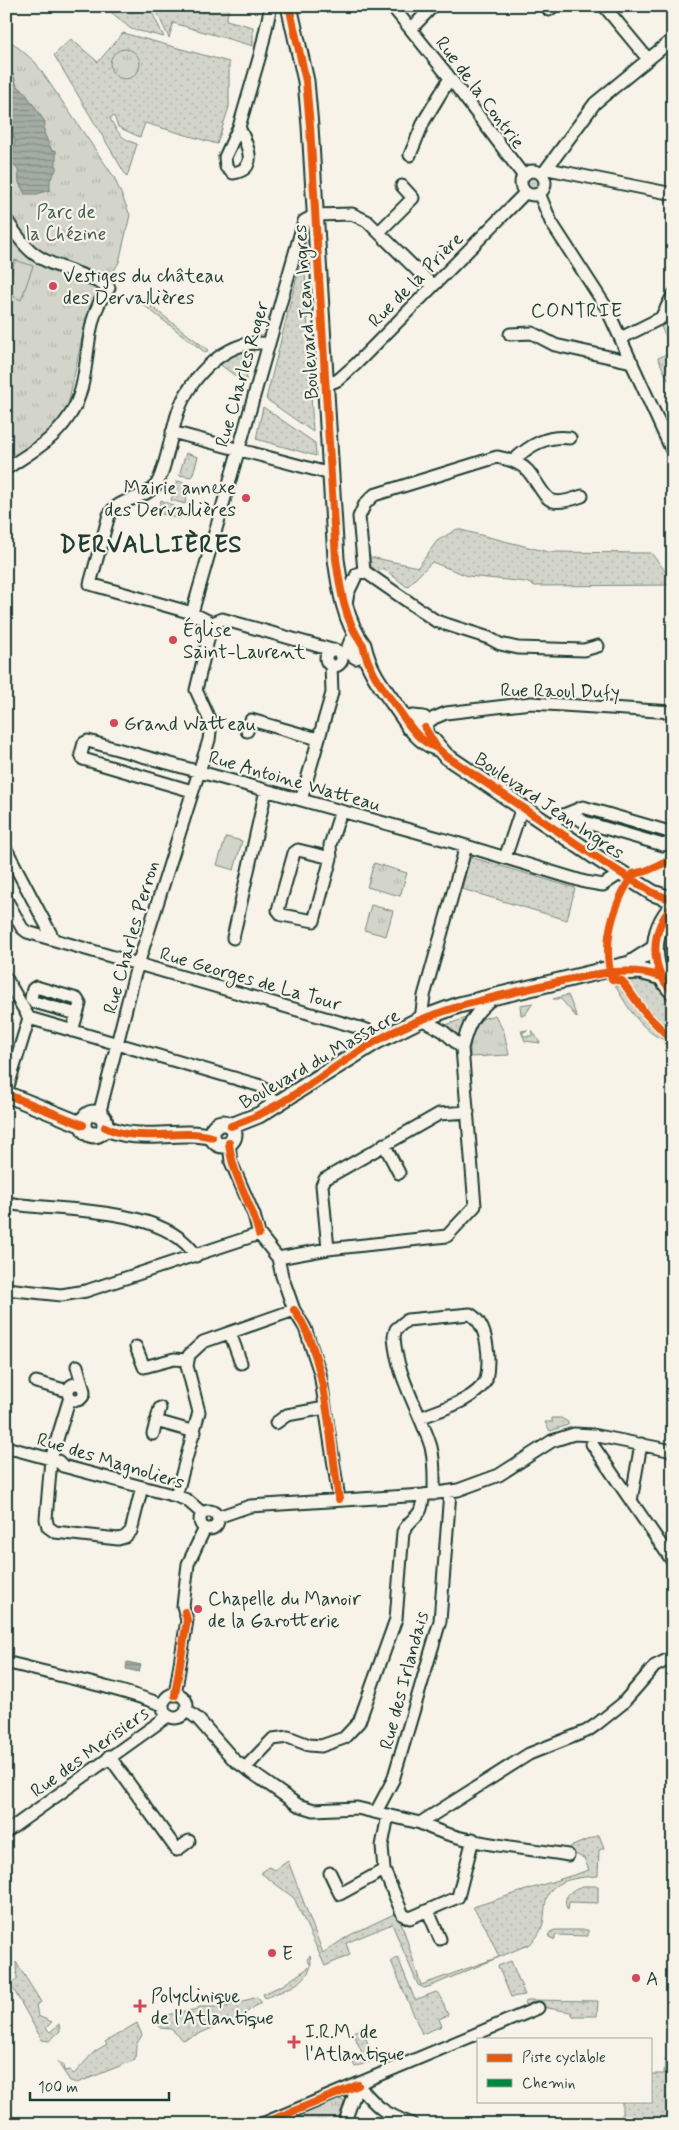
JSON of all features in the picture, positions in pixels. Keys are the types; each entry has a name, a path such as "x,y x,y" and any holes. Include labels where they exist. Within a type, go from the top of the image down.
{"main road":[{"name":"Boulevard Jean Ingres","path":"289,6 306,81 336,559 347,611 345,653 373,674 397,708 419,724 429,745 437,748 605,863 653,893 673,900"},
{"name":"Boulevard Jean Ingres","path":"605,863 649,898 663,919"},
{"path":"673,906 663,919 658,930 655,948 662,977 673,992"},
{"name":"Boulevard du Massacre","path":"230,1126 245,1122 276,1105 377,1041 421,1019 459,1005 630,964 655,948"},
{"name":"Boulevard du Massacre","path":"569,980 631,970 648,972 662,977"},
{"path":"6,1093 83,1125 86,1132 92,1135 100,1134 102,1121"},
{"path":"102,1121 115,1132 144,1136 196,1134 212,1137 219,1144 229,1143 234,1135 230,1126 225,1123 216,1125 212,1130 212,1137"}],"street":[{"path":"239,127 260,55 271,6"},
{"name":"Rue de la Contrie","path":"392,6 450,78 523,175"},
{"path":"411,29 432,6"},
{"path":"604,6 648,59"},
{"path":"673,39 595,103 545,172 545,185 539,193 532,195 525,192 520,184 523,175 533,170 545,172 673,194"},
{"path":"410,155 424,121 450,78"},
{"path":"379,232 413,198 402,186"},
{"name":"Rue de la Prière","path":"326,385 345,375 525,192"},
{"path":"539,193 552,222 606,307 673,453"},
{"path":"315,215 352,214 367,220 434,286"},
{"name":"Rue Charles Roger","path":"192,613 304,220 315,215"},
{"path":"6,218 24,244 38,256 80,273 109,288 95,309 84,371 73,410 51,438 6,469"},
{"path":"621,338 661,318 673,295"},
{"path":"510,334 532,333 555,345 632,362"},
{"path":"268,344 254,342 242,345 214,361 183,400 157,483 146,495 113,507 109,515 90,584 192,613 212,623 222,619 313,646 345,653 301,800"},
{"path":"172,432 331,474"},
{"path":"514,460 526,448 542,441 557,437 570,438"},
{"path":"347,611 348,593 361,572 360,517 365,504 374,495 497,457 514,460 527,470 543,495 554,502 562,503 582,496"},
{"path":"336,559 349,571 361,572 436,621 489,638 500,644 518,648 584,650 598,646"},
{"name":"Rue Charles Perron","path":"102,1121 118,1043 139,964 211,728 196,690 212,623"},
{"name":"Rue Raoul Dufy","path":"419,724 446,713 532,703 673,712"},
{"path":"247,731 251,720 318,740"},
{"name":"Rue Antoine Watteau","path":"192,791 83,759 81,754 84,743 88,741 199,771 595,884 606,884 618,875"},
{"path":"233,938 266,790"},
{"path":"506,858 522,807"},
{"path":"556,830 558,818 583,807 666,831 673,835"},
{"path":"331,858 298,850 294,853 278,910 282,915 314,921 331,858 330,845 341,811"},
{"path":"570,813 584,822 663,845 673,841"},
{"path":"462,1048 443,1031 421,1019 424,996 466,846"},
{"path":"6,849 53,938"},
{"name":"Rue Georges de La Tour","path":"6,899 22,928 27,932 367,1030 377,1041"},
{"path":"6,978 29,1018 261,1086 276,1105"},
{"path":"278,1258 328,1249 447,1236 475,1206 462,1048 466,1031 475,1014 493,997"},
{"path":"72,1030 77,1014"},
{"path":"6,1093 29,1018"},
{"path":"328,1249 322,1185 325,1179 439,1114 468,1112"},
{"path":"229,1143 231,1162 254,1215 259,1234 278,1258 294,1310 305,1328 318,1366 339,1499"},
{"path":"384,1144 400,1173"},
{"path":"6,1203 124,1215 177,1235 190,1245 196,1256"},
{"path":"6,1289 47,1294 71,1294 196,1256 259,1234"},
{"path":"176,1496 200,1407 188,1372 187,1360 194,1348 203,1342 294,1310"},
{"path":"245,1768 273,1739 288,1737 309,1745 320,1746 344,1738 352,1731 363,1712 396,1619 403,1532 408,1522 420,1515 429,1494 434,1463 399,1359 395,1344 396,1329 407,1320 470,1314 480,1321 485,1332 486,1380 483,1387 473,1395 420,1418"},
{"path":"230,1333 241,1363"},
{"path":"136,1348 144,1367 174,1359 187,1360"},
{"path":"36,1382 69,1394 76,1400 81,1398 84,1392 77,1366"},
{"path":"69,1394 51,1459 46,1519 48,1527 56,1532 118,1538 126,1537 131,1531 142,1486"},
{"path":"152,1434 160,1408"},
{"path":"276,1423 287,1415 326,1408"},
{"path":"156,1421 194,1432"},
{"path":"218,1517 250,1506 450,1492 499,1475 552,1441 574,1434 593,1435 673,1450"},
{"path":"592,1444 673,1562"},
{"path":"630,1501 641,1444"},
{"name":"Rue des Magnoliers","path":"6,1447 51,1459 63,1466 176,1496 187,1500 202,1513"},
{"name":"Rue des Irlandais","path":"376,1812 393,1780 440,1621 450,1492"},
{"path":"205,1528 200,1521 202,1513 211,1510 218,1517"},
{"path":"205,1528 214,1528 218,1517"},
{"path":"175,1695 188,1620 183,1606 188,1564 205,1528"},
{"path":"420,1823 529,1754 587,1731 618,1709 655,1666 673,1657"},
{"path":"6,1662 84,1683 127,1691 178,1718 186,1710"},
{"path":"165,1710 169,1697 175,1695 184,1700 186,1710 198,1719 234,1760 298,1805 314,1810 357,1808 420,1823 432,1830 473,1840 568,1855"},
{"name":"Rue des Merisiers","path":"6,1832 110,1756 165,1710"},
{"path":"110,1756 177,1850 190,1841"},
{"path":"388,1816 382,1846 384,1870 403,1915 410,1918 458,1897 473,1840"},
{"path":"330,1873 340,1894 384,1870"},
{"path":"428,1911 440,1939"},
{"path":"262,2124 538,2008"},
{"path":"344,2124 358,2085"},
{"path":"358,2085 379,2109 390,2116 412,2124"}],"green space":[{"path":"104,6 149,6 164,37 131,29"},
{"path":"154,6 218,6 229,9 226,20 253,27 253,46 173,23 169,38"},
{"path":"123,33 229,62 229,107 217,144 145,123 140,137 118,127 114,116 110,118 118,132 127,140 137,144 127,177 54,55 71,39 98,62"},
{"name":"Parc de la Chézine","path":"6,43 13,43 35,62 114,177 130,215 119,262 86,319 67,410 47,433 6,463"},
{"path":"125,49 135,54 140,64 135,74 125,79 115,74 110,64 115,54"},
{"path":"533,175 539,177 541,183 539,189 533,191 527,189 525,183 527,177"},
{"path":"304,249 313,432 266,399"},
{"path":"15,260 33,266 21,300 6,293"},
{"path":"139,297 208,350 206,353 137,300"},
{"path":"669,317 673,319 673,350 661,327 666,324"},
{"path":"255,345 245,383 218,363 227,356"},
{"path":"673,351 673,378 668,380 658,358"},
{"path":"263,407 315,443 316,456 256,439"},
{"path":"186,453 198,457 192,477 179,475"},
{"path":"177,481 190,484 185,504 171,500"},
{"path":"161,500 183,510 180,519 158,513"},
{"path":"457,529 548,552 651,553 667,573 673,573 673,585 535,586 526,582 468,576 432,562 407,587 383,568 377,572 370,564 370,557 418,567 437,541"},
{"path":"226,837 242,841 234,870 217,865"},
{"path":"470,857 575,888 567,920 462,889"},
{"path":"374,863 407,873 400,896 367,887"},
{"path":"371,905 393,911 386,936 364,930"},
{"path":"673,919 673,978 665,956 665,941"},
{"path":"644,978 654,982 673,1004 673,1040 640,1004 623,980"},
{"path":"615,985 626,988 638,1005 671,1041 662,1039 645,1028 631,1011"},
{"path":"568,995 577,1018 561,999 553,999"},
{"path":"533,1003 525,1015 521,1015 520,1005"},
{"path":"495,1015 504,1032 509,1055 470,1057 470,1037 478,1020"},
{"path":"469,1017 463,1033 453,1035 440,1027"},
{"path":"532,1030 540,1043 525,1041 523,1036 532,1036"},
{"path":"364,1038 362,1042 281,1093 276,1093"},
{"path":"552,1418 561,1418 568,1422 568,1425 550,1431 545,1422 552,1422"},
{"path":"599,1835 604,1848 599,1850 598,1876 573,1879 558,1884 550,1892 546,1901 543,1922 539,1933 530,1944 431,1986 424,1988 418,1985 392,1924 346,1943 350,1955 325,1966 294,1898 261,1873 269,1867 275,1870 288,1861 323,1953 348,1936 398,1912 421,1985 499,1957 486,1928 473,1907 589,1870 584,1858 570,1852 570,1847"},
{"path":"583,1886 598,1886 598,1903 569,1902 568,1910 565,1901 566,1897 571,1891"},
{"path":"555,1930 588,1930 588,1936 555,1935 555,1940 549,1937 550,1932"},
{"path":"398,1958 415,2000 436,1992 439,1994 448,2015 439,2019 442,2026 422,2034 391,1961"},
{"path":"511,1961 525,1995 511,1997 498,1966"},
{"path":"16,1962 41,2002 36,2005 38,2016 52,2022 46,2028 50,2032 59,2024 60,2031 49,2041 42,2040 10,1983 10,1981 17,1980"},
{"path":"310,1966 309,1972 297,1983 265,1998 263,1994 283,1985"},
{"path":"257,1997 261,2002 240,2017 183,2040 171,2029 160,2028 156,2017 198,2009 199,2007 224,2007"},
{"path":"527,2000 598,2001 597,2016 573,2016 571,2012 524,2004"},
{"path":"137,2023 142,2035 136,2045 135,2060 77,2083 70,2081 57,2061 63,2065 64,2071 69,2070 74,2074 94,2052 107,2044 105,2042"},
{"path":"362,2028 374,2060 355,2067 351,2057 362,2053 353,2032"},
{"path":"665,2060 673,2060 673,2124 622,2124 622,2102 652,2102 652,2074 664,2074"},
{"path":"336,2098 349,2103 340,2124 275,2124"}],"shaded area":[{"path":"6,70 8,74 13,74 17,86 24,91 45,122 44,133 52,151 56,150 56,170 50,180 50,190 37,194 25,194 19,183 18,170 11,161 15,141 11,128 11,84 6,81"},
{"path":"127,1662 141,1665 139,1672 126,1669"}],"marked path":[{"path":"667,439 673,436"}],"cycle path":[{"path":"289,6 306,81 336,559 342,593 352,626 363,645 368,662 376,677 418,736 437,748"},
{"path":"425,728 437,748 446,756 605,863 653,893 673,900"},
{"path":"673,859 646,871 633,874 615,911 611,924 608,951 612,979 622,981 645,1013 673,1041"},
{"path":"673,906 660,926 655,949 656,961 660,972 673,992"},
{"path":"231,1126 251,1119 288,1099 378,1040 399,1029 443,1012 511,993 597,974 623,971 649,973 662,977"},
{"path":"6,1094 83,1125"},
{"path":"105,1127 131,1134 186,1134 212,1137"},
{"path":"229,1143 234,1167 259,1234"},
{"path":"294,1310 305,1328 314,1350 326,1400 339,1499"},
{"path":"175,1695 187,1620 185,1612"},
{"path":"262,2124 358,2085"}],"place":[{"name":"Vestiges du château des Dervallières","path":"53,286"},
{"name":"Mairie annexe des Dervallières","path":"246,498"},
{"name":"Église Saint-Laurent","path":"173,640"},
{"name":"Grand Watteau","path":"114,723"},
{"name":"Chapelle du Manoir de la Garotterie","path":"198,1609"},
{"name":"E","path":"272,1953"},
{"name":"A","path":"636,1978"},
{"name":"Polyclinique de l'Atlantique","path":"140,2006"},
{"name":"I.R.M. de l'Atlantique","path":"294,2042"}],"district":[{"name":"CONTRIE","path":"577,310"},
{"name":"DERVALLIÈRES","path":"151,544"}]}
